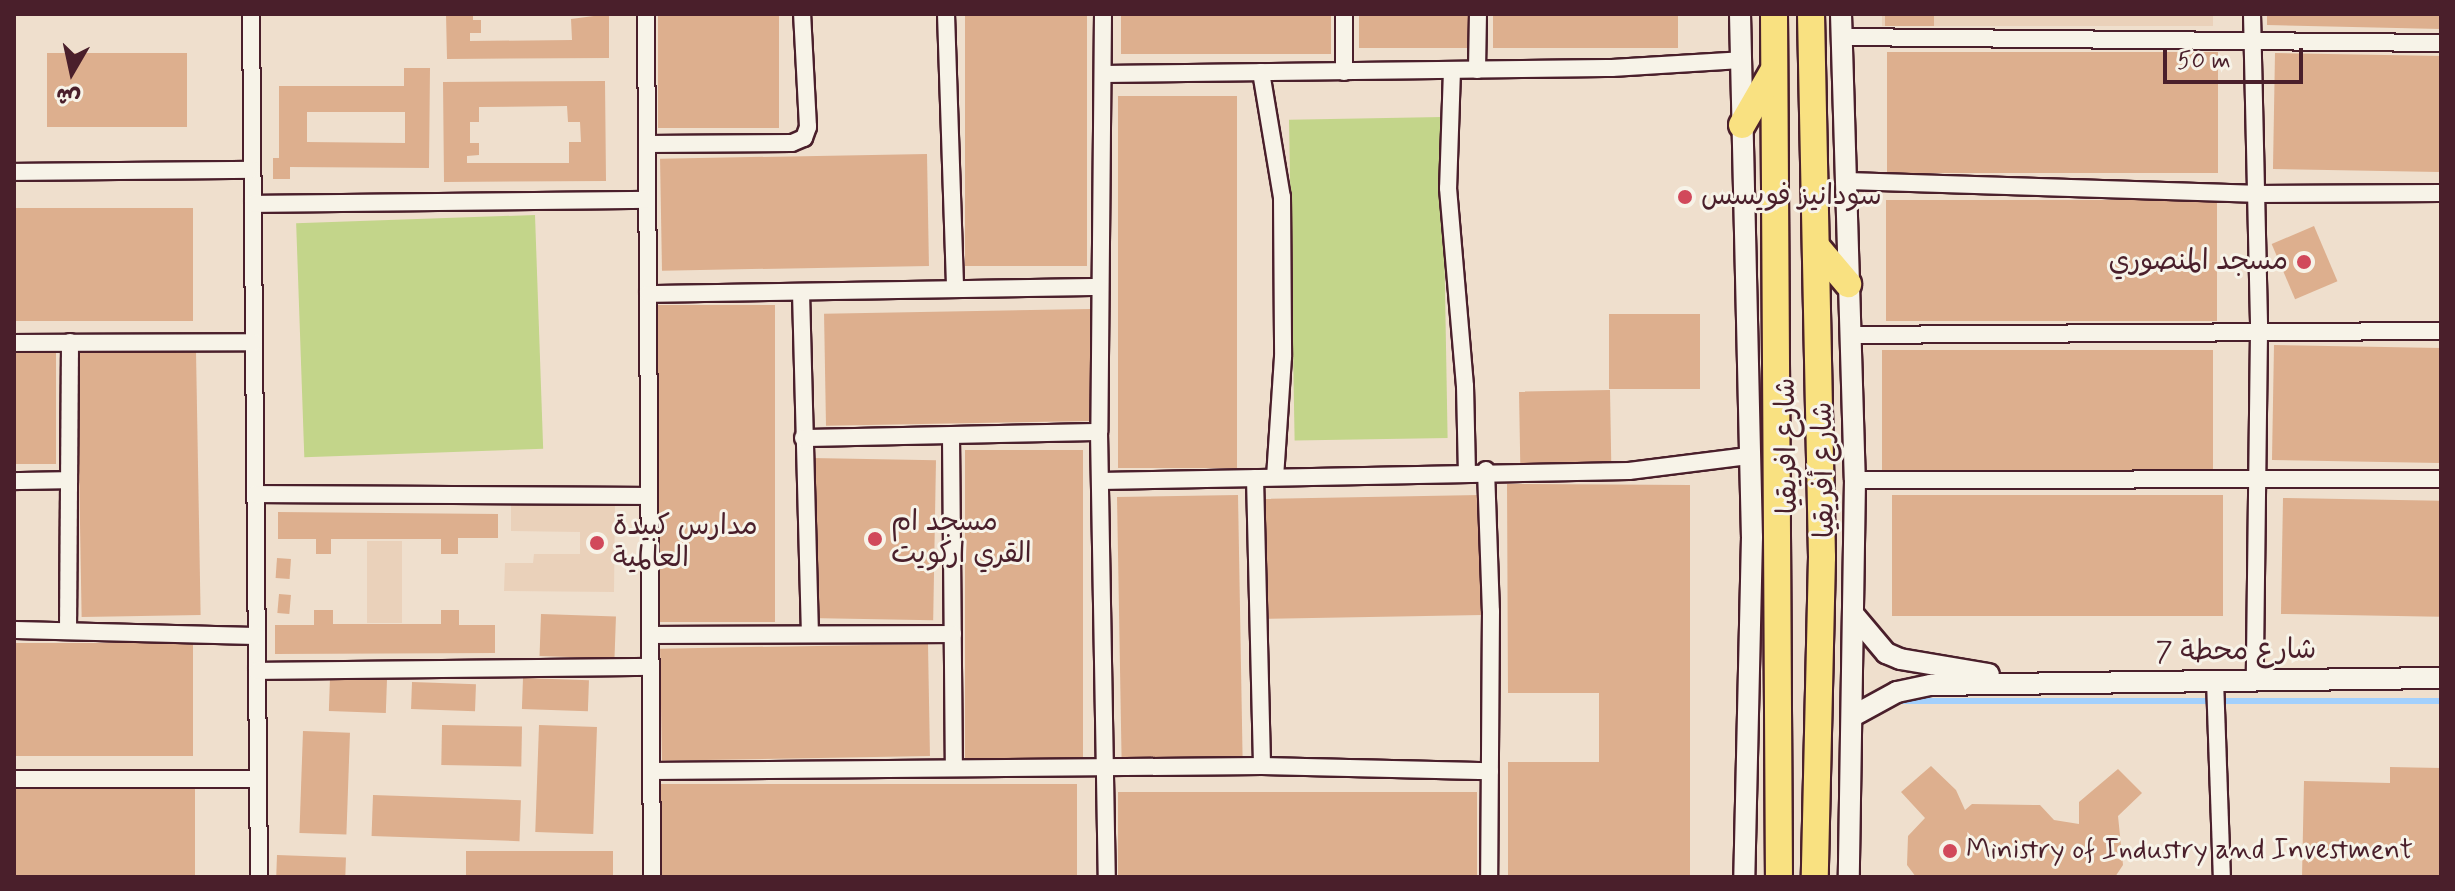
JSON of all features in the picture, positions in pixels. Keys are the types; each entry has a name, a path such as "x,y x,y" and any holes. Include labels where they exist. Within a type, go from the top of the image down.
{"highway":[{"name":"شارع افريقيا","path":"1774,14 1779,877"},
{"name":"شارع افريقيا","path":"1811,14 1822,557 1815,877"},
{"path":"1742,125 1773,70"},
{"path":"1816,246 1848,284"}],"street":[{"path":"251,14 259,877"},
{"path":"646,14 652,877"},
{"path":"647,144 792,143 804,138 808,127 802,14"},
{"path":"946,14 955,288"},
{"path":"1103,14 1099,432 1107,877"},
{"path":"1344,14 1344,72"},
{"path":"1477,70 1478,14"},
{"path":"1740,14 1752,537 1744,877"},
{"name":"شارع أفريقيا","path":"1841,14 1855,480 1849,877"},
{"path":"2252,14 2259,332 2255,680"},
{"path":"1841,37 2441,43"},
{"path":"1103,74 1477,70 1741,60"},
{"path":"1452,70 1448,188 1465,386 1467,471"},
{"path":"1261,72 1282,197 1283,357 1275,477"},
{"path":"14,172 252,170"},
{"path":"1847,181 2254,194 2441,193"},
{"path":"253,204 647,200"},
{"path":"648,294 1100,287"},
{"path":"801,292 810,632"},
{"path":"1849,335 2441,331"},
{"path":"68,631 70,342"},
{"path":"14,343 254,342"},
{"path":"803,438 1099,432"},
{"path":"951,436 954,768"},
{"path":"1100,481 1486,470 1629,471 1748,456"},
{"path":"1486,470 1489,877"},
{"path":"1255,478 1262,766"},
{"path":"1855,480 2255,482 2441,479"},
{"path":"14,481 69,480"},
{"path":"256,494 649,496"},
{"path":"1854,615 1886,653 1900,659 2032,683"},
{"path":"14,630 257,636"},
{"path":"650,635 810,632 953,634"},
{"path":"257,671 651,667"},
{"name":"شارع محطة 7","path":"2032,683 2441,678"},
{"path":"2215,680 2222,877"},
{"path":"1853,716 1906,689 2032,683"},
{"path":"651,771 1262,766 1490,771"},
{"path":"14,779 258,779"}],"shaded area":[{"path":"1882,14 2213,14 2213,26 1882,26"},
{"name":"مدارس كبيدة العالمية","path":"511,503 615,504 614,592 504,591 505,563 533,563 534,554 580,554 580,532 511,531"},
{"path":"367,541 402,541 402,623 367,623"}],"green space":[{"path":"1442,117 1448,438 1295,441 1289,120"},
{"path":"535,215 543,449 304,457 296,223"}],"building":[{"path":"446,14 473,14 473,20 481,20 481,33 470,33 470,41 572,40 571,19 609,14 609,58 447,59"},
{"path":"658,14 779,14 779,128 658,128"},
{"path":"965,14 1087,14 1087,266 965,266"},
{"path":"1121,14 1331,14 1331,54 1121,54"},
{"path":"1359,14 1473,14 1473,48 1359,48"},
{"path":"1493,14 1678,14 1678,48 1493,48"},
{"path":"1885,14 1934,14 1934,26 1885,26"},
{"path":"2267,14 2441,14 2441,29 2267,25"},
{"path":"1887,52 2218,52 2218,173 1887,173"},
{"path":"47,53 187,53 187,127 47,127"},
{"path":"2275,53 2441,56 2439,172 2273,169"},
{"path":"404,68 430,68 429,168 290,167 290,179 273,179 273,158 279,158 279,86 404,86","holes":["307,112 405,112 405,143 307,142"]},
{"path":"605,81 606,181 444,182 443,82","holes":["567,106 568,122 580,122 581,142 569,142 569,163 467,163 467,156 479,155 479,143 470,143 470,122 479,122 479,107"]},
{"path":"1118,96 1237,96 1237,468 1118,468"},
{"path":"927,154 929,266 662,271 660,159"},
{"path":"1886,200 2217,200 2217,321 1886,321"},
{"path":"14,208 193,208 193,321 14,321"},
{"name":"مسجد المنصوري","path":"2314,226 2337,281 2295,299 2272,244"},
{"path":"655,305 775,305 775,622 655,622"},
{"path":"1091,309 1093,421 826,426 824,314"},
{"path":"1609,314 1700,314 1700,389 1609,389"},
{"path":"2274,345 2441,348 2439,463 2272,460"},
{"path":"1882,350 2213,350 2213,470 1882,470"},
{"path":"14,351 56,351 56,464 14,464"},
{"path":"196,351 201,615 82,617 77,353"},
{"path":"1610,390 1611,465 1520,467 1519,392"},
{"path":"965,450 1083,450 1083,761 965,761"},
{"name":"مسجد ام القري اركويت","path":"811,458 936,460 933,620 808,618"},
{"path":"1507,484 1690,485 1690,877 1508,877 1508,762 1599,762 1599,693 1508,693"},
{"path":"1238,495 1243,757 1122,759 1117,497"},
{"path":"1480,495 1482,615 1264,619 1262,499"},
{"path":"1892,495 2223,495 2223,616 1892,616"},
{"path":"2283,498 2441,501 2439,617 2281,614"},
{"path":"278,512 498,514 498,538 458,538 458,554 441,554 441,539 331,539 331,554 316,554 316,539 278,539"},
{"path":"277,558 291,559 290,579 276,578"},
{"path":"279,594 291,595 289,614 277,613"},
{"path":"314,610 333,610 333,624 441,624 441,610 459,610 459,625 495,625 495,653 275,654 275,625 314,625"},
{"path":"541,614 616,617 614,659 540,656"},
{"path":"14,643 193,643 193,756 14,756"},
{"path":"928,644 930,756 662,761 660,649"},
{"path":"330,678 387,680 386,713 329,711"},
{"path":"523,678 589,680 588,711 522,709"},
{"path":"412,682 476,684 475,711 411,709"},
{"path":"442,725 522,726 521,766 441,765"},
{"path":"539,725 597,727 593,834 535,832"},
{"path":"303,731 350,733 346,835 299,833"},
{"path":"1931,766 1956,790 1965,810 1972,804 2040,805 2054,820 2079,824 2079,802 2118,769 2142,793 2118,816 2123,865 2115,877 1916,877 1907,865 1908,836 1925,818 1901,792"},
{"path":"2390,767 2441,768 2441,877 2302,877 2304,781 2390,783"},
{"path":"659,784 1077,784 1077,877 659,877"},
{"path":"14,787 195,787 195,877 14,877"},
{"path":"1118,792 1477,792 1477,877 1118,877"},
{"path":"373,795 521,800 519,841 372,836"},
{"path":"466,851 613,851 613,877 466,877"},
{"path":"277,855 346,857 345,877 276,877"}],"waterway":[{"path":"1897,701 2441,701"}],"place":[{"name":"سودانيز فويسس","path":"1685,197"},
{"name":"مسجد المنصوري","path":"2304,262"},
{"name":"مسجد ام القري اركويت","path":"875,539"},
{"name":"مدارس كبيدة العالمية","path":"597,543"},
{"name":"Ministry of Industry and Investment","path":"1950,851"}]}
